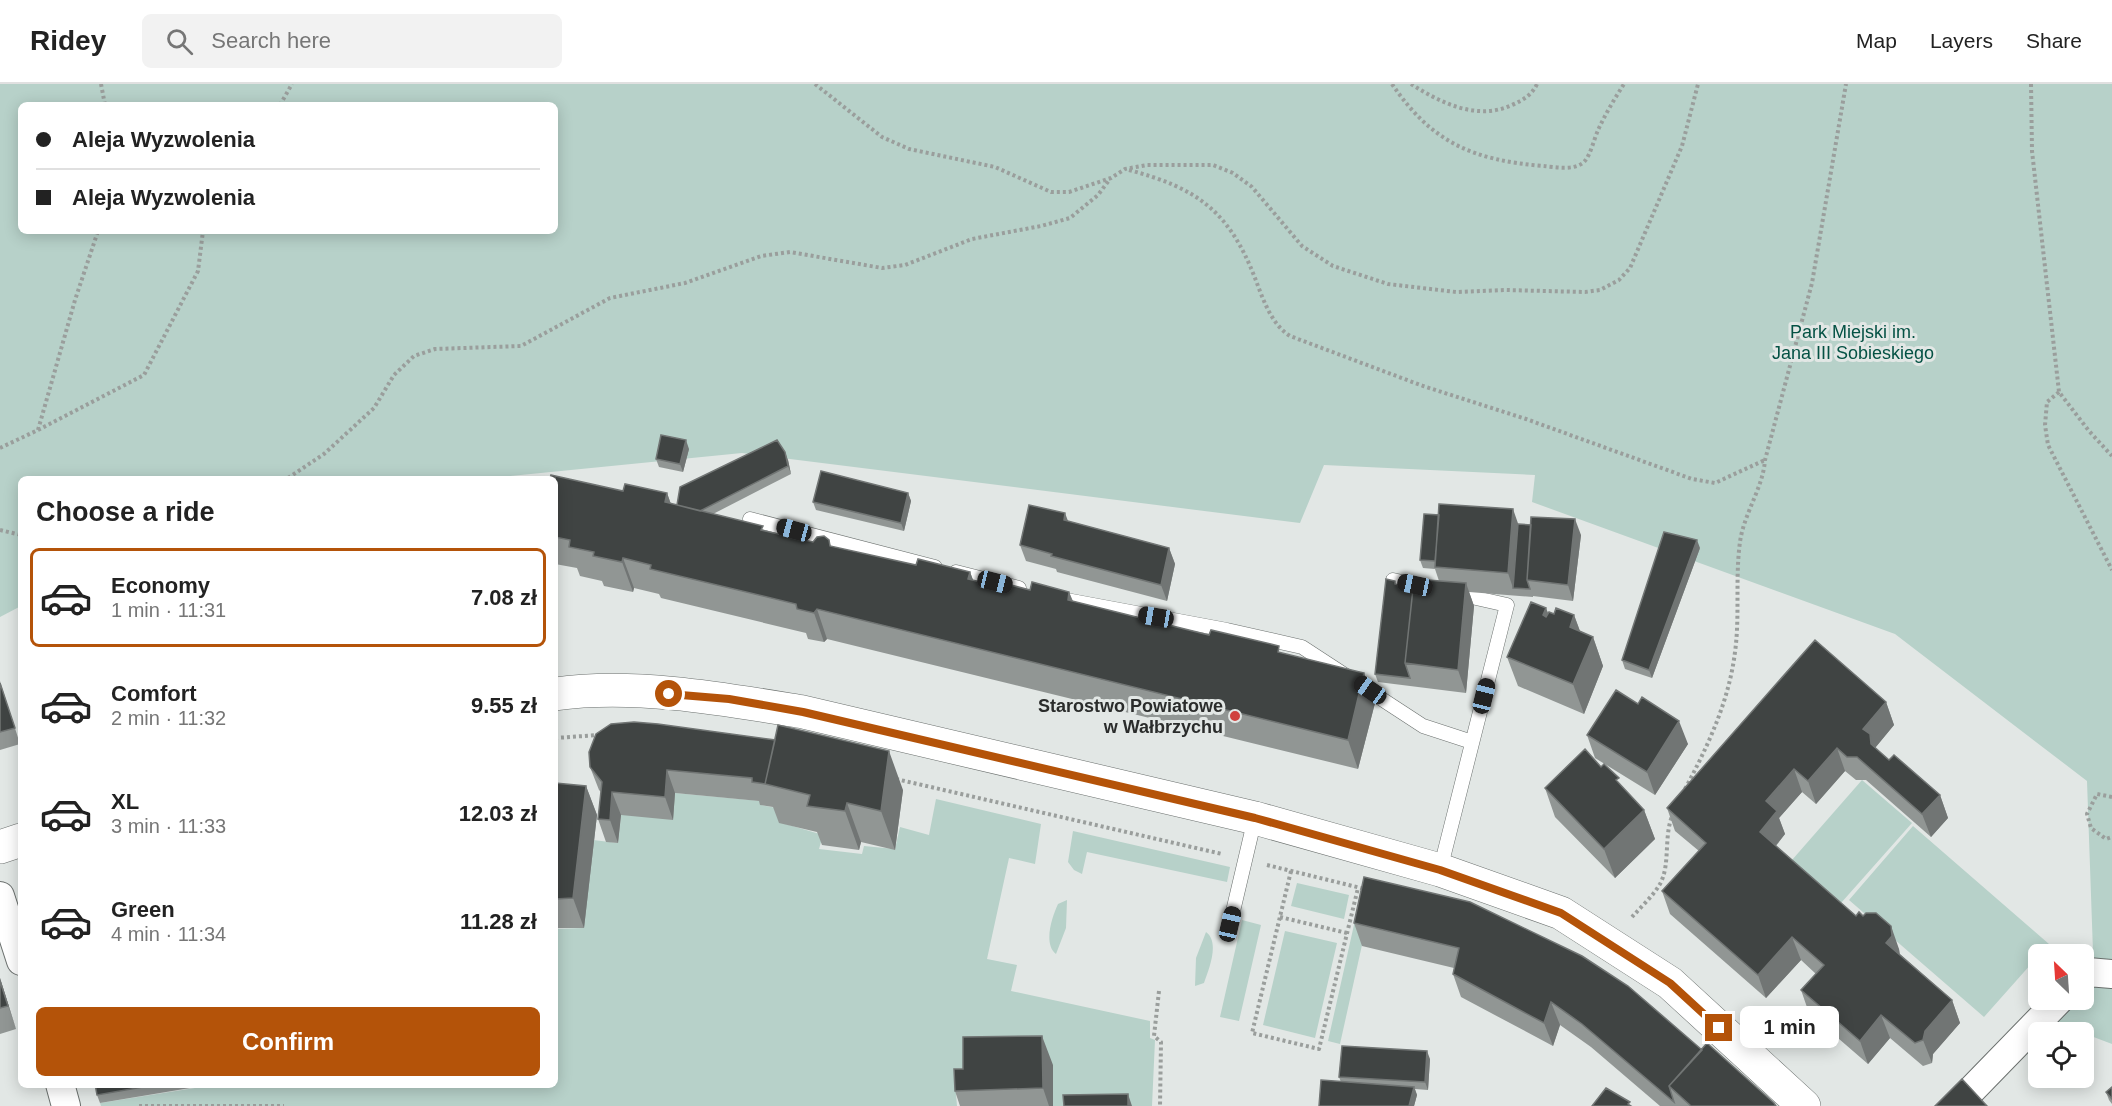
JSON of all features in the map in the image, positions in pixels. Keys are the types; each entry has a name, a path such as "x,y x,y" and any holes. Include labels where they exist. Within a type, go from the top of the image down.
{"street":[{"path":"558,694 649,692 729,699 803,712 1255,818 1440,870 1561,913 1670,983 1803,1106"},
{"path":"0,847 18,841"},
{"path":"0,896 18,952"},
{"path":"2094,972 2112,974"},
{"path":"1956,1106 2049,1010"},
{"path":"61,1088 66,1106"}],"lane":[{"path":"750,519 1044,595 1227,630 1302,647 1423,726 1472,742"},
{"path":"1393,580 1507,605 1440,870"},
{"path":"1230,924 1255,818"}],"path":[{"path":"101,84 104,102"},
{"path":"282,102 292,84"},
{"path":"815,84 882,137 909,149 995,168 1051,192 1069,192 1111,178 1125,169 1147,165 1212,165 1233,173 1252,187 1302,246 1333,266 1388,284 1456,292 1592,291 1619,280 1629,268 1682,146 1698,84"},
{"path":"1392,84 1411,112 1426,126 1451,143 1489,158 1552,167 1575,167 1585,161 1598,129 1624,84"},
{"path":"1411,84 1440,102 1489,112 1523,100 1537,84"},
{"path":"1682,795 1706,751 1726,694 1736,651 1740,543 1754,495 1764,477 1765,460 1812,283 1846,84"},
{"path":"2031,84 2032,152 2059,392 2112,456"},
{"path":"1125,169 1183,189 1201,198 1217,213 1247,257 1264,303 1280,330 1290,336 1423,386 1526,419 1692,479 1715,483 1765,460"},
{"path":"291,476 324,454 374,408 394,375 414,356 435,349 521,346 610,298 685,283 761,256 790,252 882,268 905,265 972,239 1070,218 1098,195 1111,178"},
{"path":"39,430 75,300 97,234"},
{"path":"0,448 144,375 198,271 203,234"},
{"path":"2059,392 2047,402 2044,425 2048,445 2112,570"},
{"path":"0,530 18,534"},
{"path":"558,738 605,735"},
{"path":"889,777 1369,890"},
{"path":"2112,797 2097,794 2087,814 2091,828 2106,838 2112,837"},
{"path":"1632,918 1660,884 1666,857 1667,826 1677,804"},
{"path":"1291,871 1252,1033 1263,1036 1319,1049 1358,888"},
{"path":"1280,917 1347,933"},
{"path":"1159,991 1154,1036 1161,1042 1160,1106"},
{"path":"139,1106 284,1106"}],"green space":[{"name":"Park Miejski im. Jana III Sobieskiego","path":"0,84 2112,84 2112,1044 2094,1037 2094,1022 2054,1022 2033,1014 2037,1010 2094,1010 2094,944 2087,781 1895,634 1532,502 1535,475 1324,465 1300,523 742,453 510,476 18,476 18,608 0,617"},
{"path":"1862,780 1912,823 1841,903 1792,860"},
{"path":"675,793 761,801 761,805 782,809 779,822 823,835 819,849 862,854 864,846 895,849 900,827 929,835 936,799 1041,824 1035,864 1009,858 987,959 1017,965 1011,991 1150,1021 1150,1038 1155,1040 1152,1106 1048,1106 1045,1063 954,1069 957,1106 101,1106 100,1103 195,1088 558,1088 558,929 582,928 593,840 618,843 621,815"},
{"path":"1913,826 2049,944 2028,944 2028,968 1984,1017 1849,900"},
{"path":"1073,831 1230,867 1227,882 1087,852 1082,874 1074,870 1068,862"},
{"path":"1297,883 1349,895 1344,919 1291,906"},
{"path":"1360,898 1372,900 1340,1044 1328,1041"},
{"path":"1067,900 1066,928 1056,954 1050,944 1051,923 1058,904"},
{"path":"1242,920 1261,925 1239,1021 1220,1017"},
{"path":"1285,931 1337,943 1315,1038 1263,1025"},
{"path":"1206,932 1212,942 1212,956 1204,983 1195,986 1196,958"}],"building":[{"path":"661,435 686,440 680,464 656,459"},
{"path":"777,440 785,452 788,466 700,511 677,505 680,487"},
{"path":"821,471 908,493 901,523 813,502"},
{"path":"558,477 623,491 625,484 667,493 665,502 763,526 761,530 813,542 817,537 824,536 829,540 830,546 916,565 918,559 970,572 968,579 1002,587 1003,583 1030,590 1032,582 1069,592 1068,600 1209,635 1211,630 1279,646 1278,652 1364,673 1348,740 817,609 814,613 797,609 796,604 650,569 651,565 623,558 622,562 593,556 594,552 569,547 570,540 558,538"},
{"path":"1439,504 1513,509 1508,573 1435,567"},
{"path":"1029,505 1065,513 1064,520 1169,548 1161,585 1051,556 1052,554 1020,545"},
{"path":"1424,514 1439,515 1435,561 1420,560"},
{"path":"1531,517 1575,519 1568,585 1527,580"},
{"path":"1518,524 1531,525 1527,580 1530,589 1513,588"},
{"path":"1664,532 1697,540 1649,670 1622,660"},
{"path":"1386,579 1413,589 1405,663 1410,678 1375,674"},
{"path":"1414,579 1466,583 1458,670 1405,663"},
{"path":"1531,602 1546,608 1543,615 1546,617 1549,612 1554,614 1556,608 1574,615 1570,627 1593,637 1573,684 1507,657"},
{"path":"1815,640 1886,702 1863,729 1870,734 1871,744 1889,760 1894,755 1940,795 1922,814 1857,757 1847,757 1837,748 1808,781 1794,769 1766,801 1777,811 1760,832 1856,916 1859,912 1863,916 1866,913 1876,913 1891,926 1892,936 1886,943 1952,1000 1925,1031 1923,1040 1915,1043 1881,1015 1860,1041 1801,990 1824,965 1792,937 1758,975 1662,891 1706,843 1667,808"},
{"path":"0,683 15,728 0,732"},
{"path":"1616,690 1638,704 1642,697 1679,721 1647,772 1587,735"},
{"path":"634,722 775,740 765,784 752,782 752,778 667,770 665,797 612,792 610,820 598,819 602,782 590,767 589,752 596,734 611,724"},
{"path":"778,725 889,751 881,811 847,803 845,811 807,806 810,795 765,784"},
{"path":"1585,749 1601,767 1604,764 1619,778 1616,780 1644,810 1604,849 1545,788"},
{"path":"558,783 586,786 573,898 558,899"},
{"path":"1364,877 1470,902 1582,956 1628,986 1702,1050 1669,1086 1674,1102 1582,1024 1551,1002 1544,1023 1453,974 1459,948 1354,923"},
{"path":"0,981 8,1006 0,1008"},
{"path":"1042,1036 1043,1088 955,1091 954,1069 963,1069 963,1037"},
{"path":"1707,1043 1776,1106 1691,1106 1669,1086"},
{"path":"1342,1046 1427,1051 1425,1082 1339,1077"},
{"path":"1962,1079 1987,1106 1935,1106"},
{"path":"1321,1080 1414,1087 1409,1106 1319,1106"},
{"path":"2112,1087 2112,1099 2106,1092"},
{"path":"96,1088 137,1088 97,1095"},
{"path":"1606,1088 1630,1102 1628,1104 1631,1106 1592,1106"},
{"path":"1128,1094 1128,1106 1064,1106 1063,1095"}],"place":[{"name":"Starostwo Powiatowe w Wałbrzychu","path":"1235,716"}],"route":[{"path":"669,694 729,699 803,712 1255,818 1440,870 1561,913 1670,983 1719,1028"}]}
